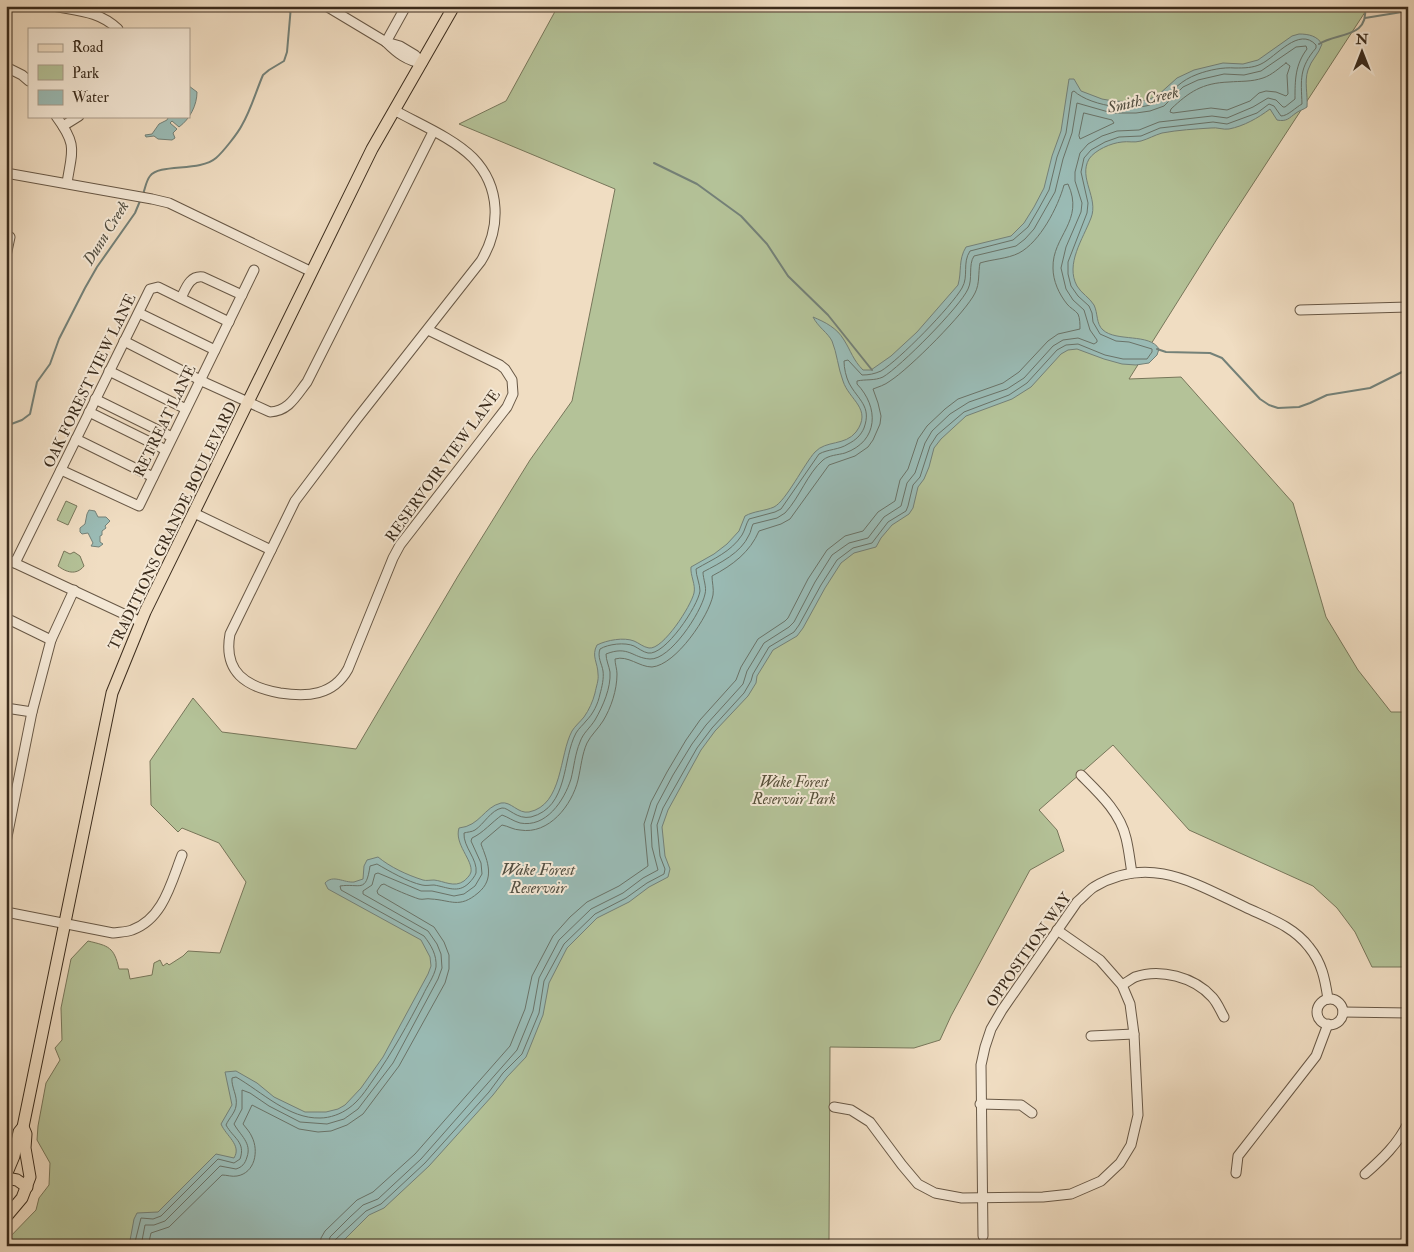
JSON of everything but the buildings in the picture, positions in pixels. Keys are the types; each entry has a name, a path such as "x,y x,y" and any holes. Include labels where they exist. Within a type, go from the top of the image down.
{"main road":[{"name":"TRADITIONS GRANDE BOULEVARD","path":"6,1176 14,1156 19,1132 23,1127 112,693 141,622 372,149 454,6"},
{"name":"TRADITIONS GRANDE BOULEVARD","path":"6,1217 18,1204 27,1187 30,1173 25,1148 26,1134 23,1127"},
{"path":"6,1176 14,1178 27,1187"}],"street":[{"path":"53,6 95,14 108,19 117,28"},
{"path":"326,6 386,42 400,46 415,55 422,63"},
{"path":"386,42 406,6"},
{"path":"6,67 28,80"},
{"name":"RESERVOIR VIEW LANE","path":"394,110 466,152 479,166 491,190 495,213 493,234 487,250 428,330 299,495 290,511 230,634 231,661 240,676 259,689 300,695 322,692 340,681 348,668 393,558 405,536 493,425 511,399 512,380 505,369 491,360 428,330"},
{"path":"57,118 69,135 72,148 72,159 67,183"},
{"path":"63,126 76,118"},
{"path":"124,342 270,412 280,412 290,406 307,382 433,132"},
{"path":"6,173 158,200 191,213 312,272"},
{"path":"6,256 10,237"},
{"name":"RETREAT LANE","path":"61,470 139,506 254,270"},
{"path":"181,298 190,281 198,276 203,276 242,295"},
{"name":"OAK FOREST VIEW LANE","path":"11,561 61,470 150,289 158,287 229,322"},
{"path":"1300,310 1408,307"},
{"path":"139,313 215,350"},
{"path":"110,371 186,409"},
{"path":"96,399 172,437"},
{"path":"89,412 166,450"},
{"path":"76,439 153,477"},
{"path":"194,513 270,550"},
{"path":"11,561 141,622"},
{"path":"6,842 10,803 51,640 74,590"},
{"path":"6,618 51,640"},
{"path":"6,708 32,712"},
{"path":"1081,775 1105,799 1117,817 1126,836 1132,873"},
{"path":"6,912 113,933 131,931 154,917 182,855"},
{"name":"OPPOSITION WAY","path":"983,1236 981,1065 991,1029 1002,1010 1077,902 1093,888 1114,878 1132,873 1156,872 1181,877 1291,929 1309,947 1323,970 1328,1000"},
{"path":"834,1107 851,1110 870,1122 918,1184 935,1193 947,1196 982,1198 1043,1197 1070,1194 1101,1181 1120,1163 1131,1145 1138,1115 1134,1034 1130,1004 1122,985 1100,960 1057,930"},
{"path":"1122,985 1135,977 1150,974 1169,974 1182,977 1200,986 1212,997 1224,1017"},
{"path":"1328,1000 1338,1002 1343,1012 1338,1022 1328,1024 1320,1018 1318,1011 1321,1003 1328,1000"},
{"path":"1343,1012 1408,1012"},
{"path":"1236,1173 1238,1156 1316,1056 1328,1024"},
{"path":"1091,1036 1134,1034"},
{"path":"980,1104 1022,1104 1032,1113"},
{"path":"1365,1174 1386,1155 1408,1123"}],"green space":[{"name":"Wake Forest Reservoir Park","path":"558,6 1245,6 1284,10 1325,6 1369,6 1217,239 1129,379 1181,377 1293,503 1326,617 1358,670 1391,712 1408,712 1408,967 1372,967 1355,932 1337,908 1313,886 1189,830 1113,745 1039,810 1057,830 1064,851 1030,870 951,1016 940,1040 914,1048 830,1047 829,1240 607,1246 6,1246 6,1241 36,1210 39,1198 49,1185 50,1163 37,1140 38,1126 46,1083 60,1060 55,1048 62,1040 61,1008 71,959 88,941 101,944 113,952 119,969 128,969 130,979 152,975 154,963 160,960 163,966 167,963 169,965 188,951 220,953 246,882 219,843 182,828 178,832 151,805 150,761 193,698 222,732 356,749 458,576 530,460 572,401 615,189 459,124 506,101"},
{"path":"66,501 77,506 68,525 57,520"},
{"path":"64,551 70,554 74,552 80,556 84,566 78,571 71,572 58,566"}],"water":[{"name":"Wake Forest Reservoir","path":"1299,34 1312,36 1322,44 1309,66 1306,84 1307,107 1288,119 1277,120 1270,109 1261,116 1235,128 1193,129 1162,133 1141,141 1108,145 1089,159 1086,173 1093,211 1076,252 1073,269 1074,278 1079,289 1094,305 1099,325 1103,330 1116,336 1141,339 1155,344 1159,349 1157,355 1149,363 1136,365 1122,364 1077,349 1068,350 1061,354 1031,387 1012,399 966,416 941,439 934,448 929,467 918,487 913,508 909,514 892,525 876,547 854,553 841,563 803,628 797,636 773,650 757,676 756,683 748,696 715,731 701,750 668,810 662,827 665,856 670,869 668,877 649,887 629,902 597,918 567,948 549,983 543,1015 526,1057 429,1166 384,1208 369,1215 338,1246 129,1246 134,1219 137,1213 158,1212 216,1154 234,1158 236,1153 235,1145 221,1124 232,1105 225,1072 236,1071 257,1083 274,1097 305,1112 326,1112 338,1109 345,1105 361,1088 383,1057 428,974 431,966 430,957 421,940 328,889 325,883 332,879 354,882 363,879 364,866 367,860 378,857 399,870 423,880 453,884 464,881 471,872 471,867 459,840 459,828 472,824 490,808 501,803 529,812 540,807 548,800 554,790 572,731 586,714 594,696 598,679 595,656 597,645 610,640 625,639 649,648 655,647 662,642 676,626 692,599 694,583 691,567 727,544 739,531 745,516 774,507 779,503 819,448 846,439 856,432 861,424 861,411 843,381 832,341 813,317 826,323 838,332 863,370 871,370 891,356 917,332 958,285 962,256 966,247 1011,236 1024,223 1034,207 1044,188 1061,131 1069,79 1074,79 1081,91 1102,99 1136,102 1147,100 1157,96 1177,78 1194,70 1223,63 1243,64 1258,60 1292,36"},
{"path":"190,87 197,92 196,102 190,116"},
{"path":"168,118 188,118 179,127 172,121 170,123 177,129 173,133 175,138 172,140 158,139 154,136 146,137 145,135 152,134 159,124"},
{"path":"89,510 95,511 98,517 106,517 110,521 102,531 100,542 103,544 99,547 91,546 93,543 88,533 82,534 80,532 80,528 85,524"}],"waterway":[{"name":"Dunn Creek","path":"285,6 290,12"},
{"name":"Dunn Creek","path":"143,194 150,176 155,172 209,162 216,158 230,142 251,107 263,75 284,61 287,52 291,6"},
{"name":"Smith Creek","path":"1319,44 1351,33 1357,29 1365,17 1365,6"},
{"path":"1365,18 1408,11"},
{"path":"654,163 697,184 741,216 767,244 788,276 828,315 872,370"},
{"name":"Dunn Creek","path":"6,426 22,420 30,414 37,382 50,364 59,339 85,288 97,267 135,213 140,201"},
{"path":"1157,349 1166,352 1210,353 1222,358 1260,399 1278,408 1299,407 1327,395 1370,388 1408,369"}]}
